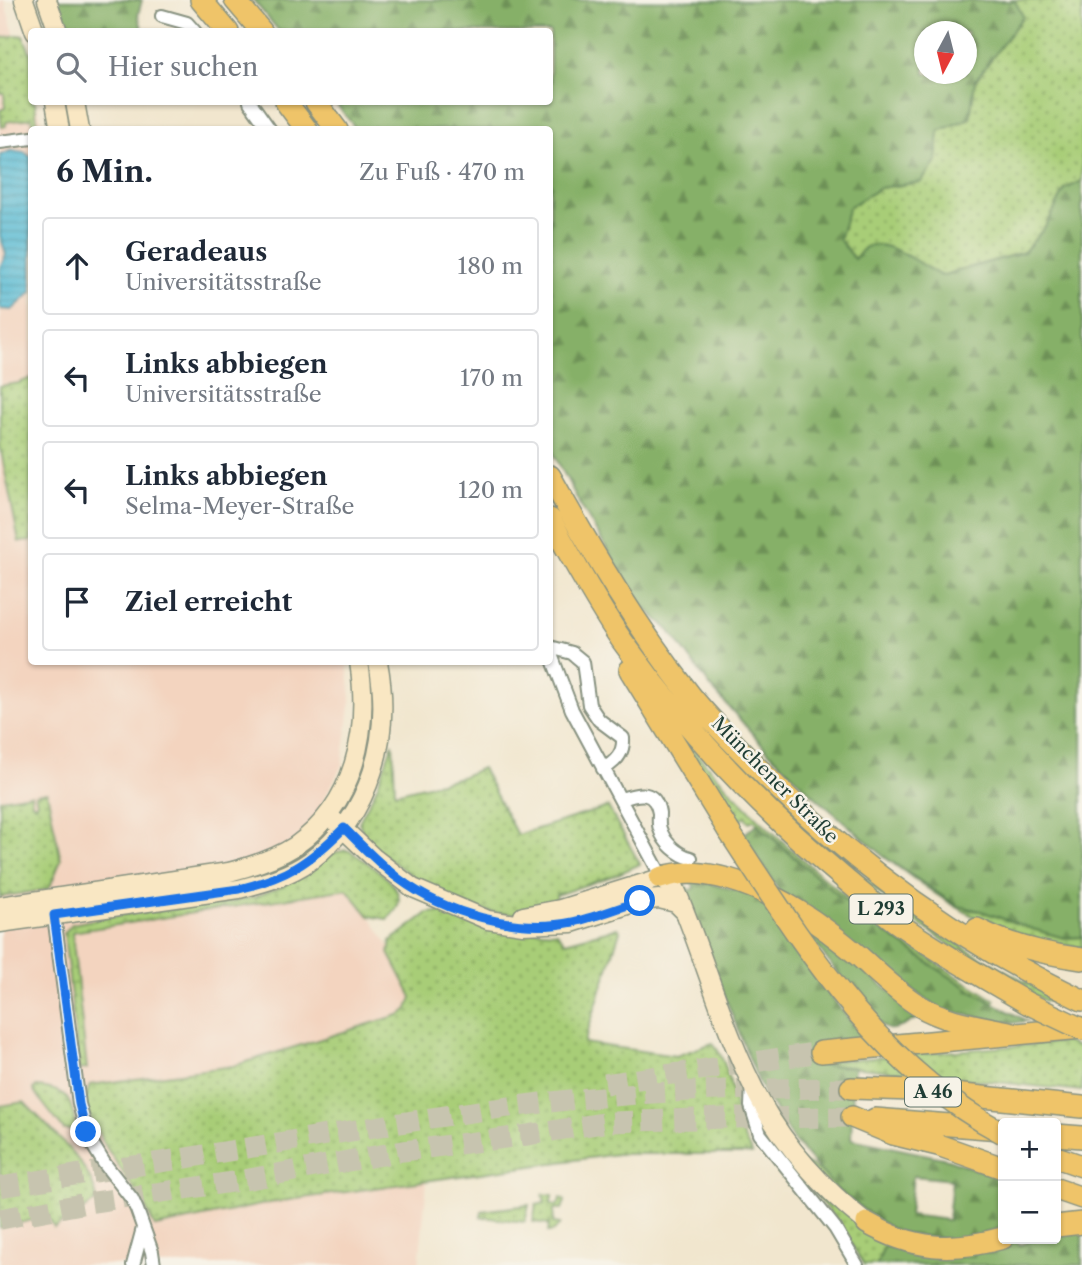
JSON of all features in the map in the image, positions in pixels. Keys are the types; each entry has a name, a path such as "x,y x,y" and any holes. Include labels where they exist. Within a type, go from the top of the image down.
{"highway":[{"path":"201,0 225,28"},
{"path":"235,0 259,28"},
{"path":"288,105 304,126"},
{"path":"318,105 334,126"},
{"name":"Münchener Straße","path":"553,481 637,624 692,698 773,783 824,832 914,902 965,937 1081,1000"},
{"name":"Münchener Straße","path":"553,524 623,642 691,731 750,793 812,852 896,921 956,962 1027,1003 1082,1029"},
{"path":"593,595 593,606 599,622 803,945 872,1031 924,1081 982,1122 998,1129"},
{"path":"660,878 697,873 745,884 816,921 916,1004 937,1016 1014,1033"},
{"path":"914,902 952,916 996,940 1053,955 1082,959"},
{"name":"L 293","path":"1014,1033 1082,1029"},
{"path":"821,1052 1014,1033"},
{"name":"A 46","path":"851,1088 913,1090 1082,1107"},
{"name":"A 46","path":"998,1131 852,1117 893,1134 938,1145 998,1166"},
{"path":"1061,1136 1082,1138"},
{"path":"1061,1159 1082,1167"},
{"path":"1061,1191 1082,1198"},
{"path":"867,1223 902,1240 930,1246 962,1247 998,1239"},
{"path":"1061,1225 1082,1223"}],"street":[{"path":"24,0 34,28"},
{"path":"47,0 57,28"},
{"path":"162,16 187,23 191,28"},
{"path":"56,105 60,126"},
{"path":"76,105 79,126"},
{"path":"252,105 267,126"},
{"path":"0,142 28,138"},
{"path":"553,650 572,653 583,662 589,705 599,720 623,738 621,753 614,763 603,769"},
{"path":"553,658 572,710 621,799 660,878 675,888 718,1003 752,1083 773,1122 832,1193 867,1223"},
{"path":"209,884 275,857 300,842 328,815 344,791 358,754 362,714 359,665"},
{"path":"0,906 53,906 209,884 262,883 308,862 344,828 361,801 377,758 382,714 379,665"},
{"path":"564,688 579,687 586,690"},
{"path":"572,710 583,709 589,705"},
{"path":"621,799 634,794 651,796 656,802 659,825 665,839 683,856 691,858"},
{"path":"328,815 373,857 412,888 488,920 553,925 592,917 647,900 668,900 676,903 685,912"},
{"path":"460,910 506,916 540,914 660,878"},
{"path":"647,900 660,878"},
{"path":"0,923 53,906"},
{"path":"53,906 79,1104 86,1132 104,1163 132,1199 152,1252 154,1265"},
{"path":"752,1083 751,1106 760,1134 835,1228 857,1265"},
{"path":"134,1265 143,1227"},
{"path":"145,1265 147,1243"}],"shaded area":[{"path":"0,0 4,0 28,81 28,105 36,105 44,126 28,126 28,665 347,665 351,699 342,765 324,799 351,887 430,1010 237,1071 87,1089 86,1109 106,1147 144,1204 155,1227 275,1202 427,1180 419,1265 0,1265"}],"green space":[{"path":"55,0 142,0 138,15 142,28 65,28"},
{"path":"253,0 1015,1 1023,16 977,78 977,21 914,21 914,84 975,84 970,118 939,131 936,162 921,182 880,188 849,207 839,239 854,259 866,247 883,246 904,254 941,276 1024,252 1046,226 1065,189 1082,181 1082,937 1064,938 957,906 886,858 813,795 768,751 711,687 669,630 644,607 619,569 553,453 553,126 354,126 337,105 553,105 553,28 276,28"},
{"path":"1012,0 1082,0 1082,181 1065,189 1046,226 1024,252 940,276 896,250 867,246 854,259 839,239 849,207 880,188 921,182 936,162 939,131 970,118 977,78 1023,16"},
{"path":"23,36 28,47 28,105 35,105 37,121 33,124 32,118 6,122 6,126 2,127 0,110 5,108 4,93 0,93 0,38"},
{"path":"28,379 28,541 19,542 0,446 0,386"},
{"path":"553,498 726,750 772,797 818,841 906,909 971,952 1059,1000 1045,1001 977,963 913,920 822,848 698,723 624,624 553,506"},
{"path":"681,736 751,812 827,881 908,943 995,1000 993,1004 874,925 754,820 749,822 745,817 732,823"},
{"path":"393,743 395,793 461,777 482,768 517,835 608,807 640,864 556,895 557,904 533,911 509,914 489,911 450,898 415,878 366,841 359,822 376,789"},
{"path":"47,792 61,860 49,889 0,897 0,799 31,794 32,803 35,805 35,794"},
{"path":"757,824 820,880 885,932 954,979 1027,1021 1013,1023 940,1010 783,897 743,835"},
{"path":"346,850 381,873 396,890 399,899 396,909 387,919 369,916 347,889 72,932 87,1069 79,1070 64,933 72,924 255,897 285,885 334,853"},
{"path":"886,858 969,910 981,911 1064,938 1082,937 1082,948 1025,936 977,918 933,892"},
{"path":"690,879 757,895 822,986 866,1040 819,1046 822,1065 854,1067 851,1139 948,1159 998,1177 998,1229 962,1242 895,1232 838,1191 793,1140 759,1083 679,880 682,880 689,891 695,888","holes":["913,1176 952,1180 948,1220 909,1215"]},
{"path":"439,912 484,927 557,932 565,942 618,928 620,931 584,1043 676,1056 713,1043 724,1063 740,1129 752,1154 617,1154 275,1202 155,1227 144,1204 106,1147 86,1109 86,1096 90,1085 233,1066 402,1014 408,1009 412,997 389,953 391,941 428,913"},
{"path":"796,916 919,1015 918,1018 896,1029 888,1029 880,1024 855,996"},
{"path":"1065,1042 1082,1049 1082,1091 822,1064 822,1062"},
{"path":"36,1087 62,1093 70,1103 76,1130 64,1130 35,1093 33,1089"},
{"path":"24,1102 79,1161 94,1188 97,1201 54,1228 48,1216 0,1228 0,1106"},
{"path":"764,1120 789,1155 974,1253 975,1256 942,1257 888,1246 883,1248 877,1265 864,1265 838,1223 793,1166"},
{"path":"543,1194 553,1195 550,1203 557,1206 561,1198 565,1201 562,1209 554,1209 553,1223 560,1224 554,1231 548,1232 549,1224 533,1222 536,1205 545,1203"},
{"path":"529,1205 525,1222 481,1217 482,1211"},
{"path":"1082,1230 1082,1265 877,1265 884,1246 942,1257 974,1256 974,1253 1006,1244 1061,1244 1061,1233"}],"water":[{"path":"12,150 28,155 28,296 12,310 0,309 0,267 6,254 0,236 0,155"}],"tunnel":[{"path":"605,1084 821,1052"},
{"path":"0,1187 424,1119 565,1100 672,1092 851,1088"},
{"path":"0,1219 87,1203 239,1181 403,1151 610,1122 852,1117"}],"route":[{"path":"86,1132 79,1104 54,915 239,889 262,883 308,862 344,828 373,857 412,888 488,920 523,925 572,923 640,901"}]}
